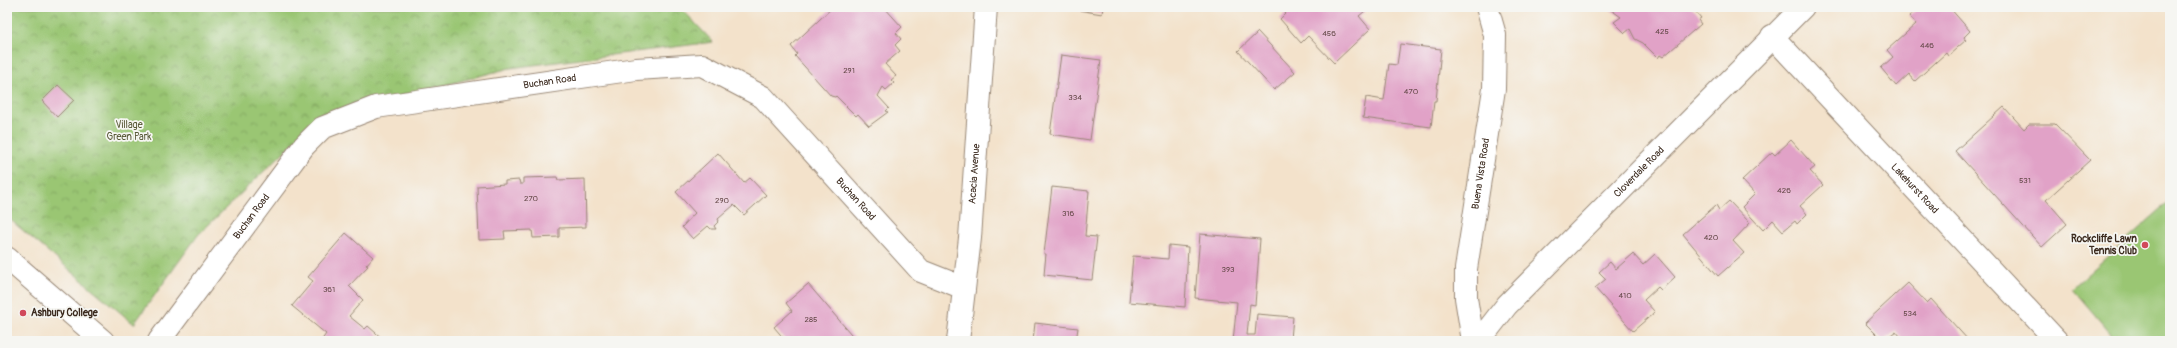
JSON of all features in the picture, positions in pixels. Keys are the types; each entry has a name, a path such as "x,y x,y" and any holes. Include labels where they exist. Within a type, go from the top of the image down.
{"street":[{"name":"Acacia Avenue","path":"958,341 970,238 986,7"},
{"name":"Buena Vista Road","path":"1473,341 1466,298 1466,269 1494,89 1495,35 1487,7"},
{"name":"Cloverdale Road","path":"1479,341 1507,305 1772,36 1803,7"},
{"name":"Lakehurst Road","path":"1772,36 2057,341"},
{"name":"Buchan Road","path":"159,341 295,158 322,128 376,107 636,69 702,65 763,97 921,271 964,288"},
{"path":"7,258 103,341"}],"green space":[{"name":"Village Green Park","path":"7,7 680,7 713,42 510,68 319,118 198,235 134,324 7,217"},
{"name":"Rockcliffe Lawn Tennis Club","path":"2170,201 2170,341 2117,341 2072,288"}],"building":[{"path":"833,7 884,7 902,27 896,33 901,39 895,45 900,51 885,64 896,76 891,80 894,83 886,90 883,87 878,96 889,108 886,111 888,112 869,126 858,114 856,116 836,96 831,96 795,56 797,54 791,46"},
{"path":"1060,7 1103,7 1102,14"},
{"path":"1281,7 1361,7 1365,11 1359,16 1370,29 1334,63 1308,36 1301,43 1280,19 1286,13"},
{"path":"1607,7 1692,7 1701,18 1698,20 1701,24 1663,57 1660,55 1658,58 1643,43 1635,39 1630,29 1625,33 1614,22 1621,17"},
{"path":"1919,7 1949,7 1970,31 1964,37 1966,40 1948,56 1946,53 1915,81 1909,74 1896,86 1881,68 1893,57 1887,50 1916,24 1909,16"},
{"path":"1258,32 1295,72 1274,90 1238,51"},
{"path":"1400,44 1441,49 1436,101 1434,101 1431,127 1363,118 1366,97 1384,100 1389,64 1397,65"},
{"path":"1061,55 1101,60 1090,140 1050,134"},
{"path":"58,85 74,100 57,117 42,101"},
{"path":"2004,107 2024,129 2029,124 2055,124 2090,160 2046,200 2067,224 2042,247 1955,151"},
{"path":"1791,140 1815,167 1810,171 1823,185 1800,206 1807,214 1797,224 1795,221 1783,231 1773,220 1763,230 1742,207 1755,194 1742,180 1772,152 1775,155"},
{"path":"718,153 744,183 750,178 766,195 744,215 734,205 718,219 719,221 714,226 716,229 711,229 708,226 693,239 682,227 695,213 676,192"},
{"path":"557,177 558,180 585,179 586,227 559,228 559,237 533,238 532,230 504,231 505,239 479,240 477,186 505,184 505,181 519,180 520,184 523,184 523,178"},
{"path":"1052,187 1089,191 1085,236 1097,237 1092,280 1044,275 1046,254 1044,254"},
{"path":"1729,201 1750,223 1733,241 1744,253 1718,276 1683,234 1716,205 1719,210"},
{"path":"346,233 373,257 366,265 368,266 349,286 363,300 349,316 365,329 368,326 385,341 321,341 326,334 292,306 313,281 308,277"},
{"path":"1200,234 1260,239 1255,305 1250,304 1247,335 1255,335 1257,314 1293,317 1291,339 1301,341 1233,341 1237,302 1195,298"},
{"path":"1169,245 1188,247 1185,307 1129,302 1133,256 1168,259"},
{"path":"1633,254 1643,265 1655,254 1675,277 1661,290 1658,287 1644,300 1655,312 1633,331 1595,288 1606,279 1599,272 1610,262 1616,269"},
{"path":"1908,283 1927,303 1931,299 1969,341 1904,341 1896,331 1883,341 1865,323"},
{"path":"808,284 857,341 786,341 774,327 792,311 786,303"},
{"path":"1035,323 1078,328 1076,341 1033,341"}],"place":[{"name":"Rockcliffe Lawn Tennis Club","path":"2145,245"},
{"name":"Ashbury College","path":"23,313"}]}
